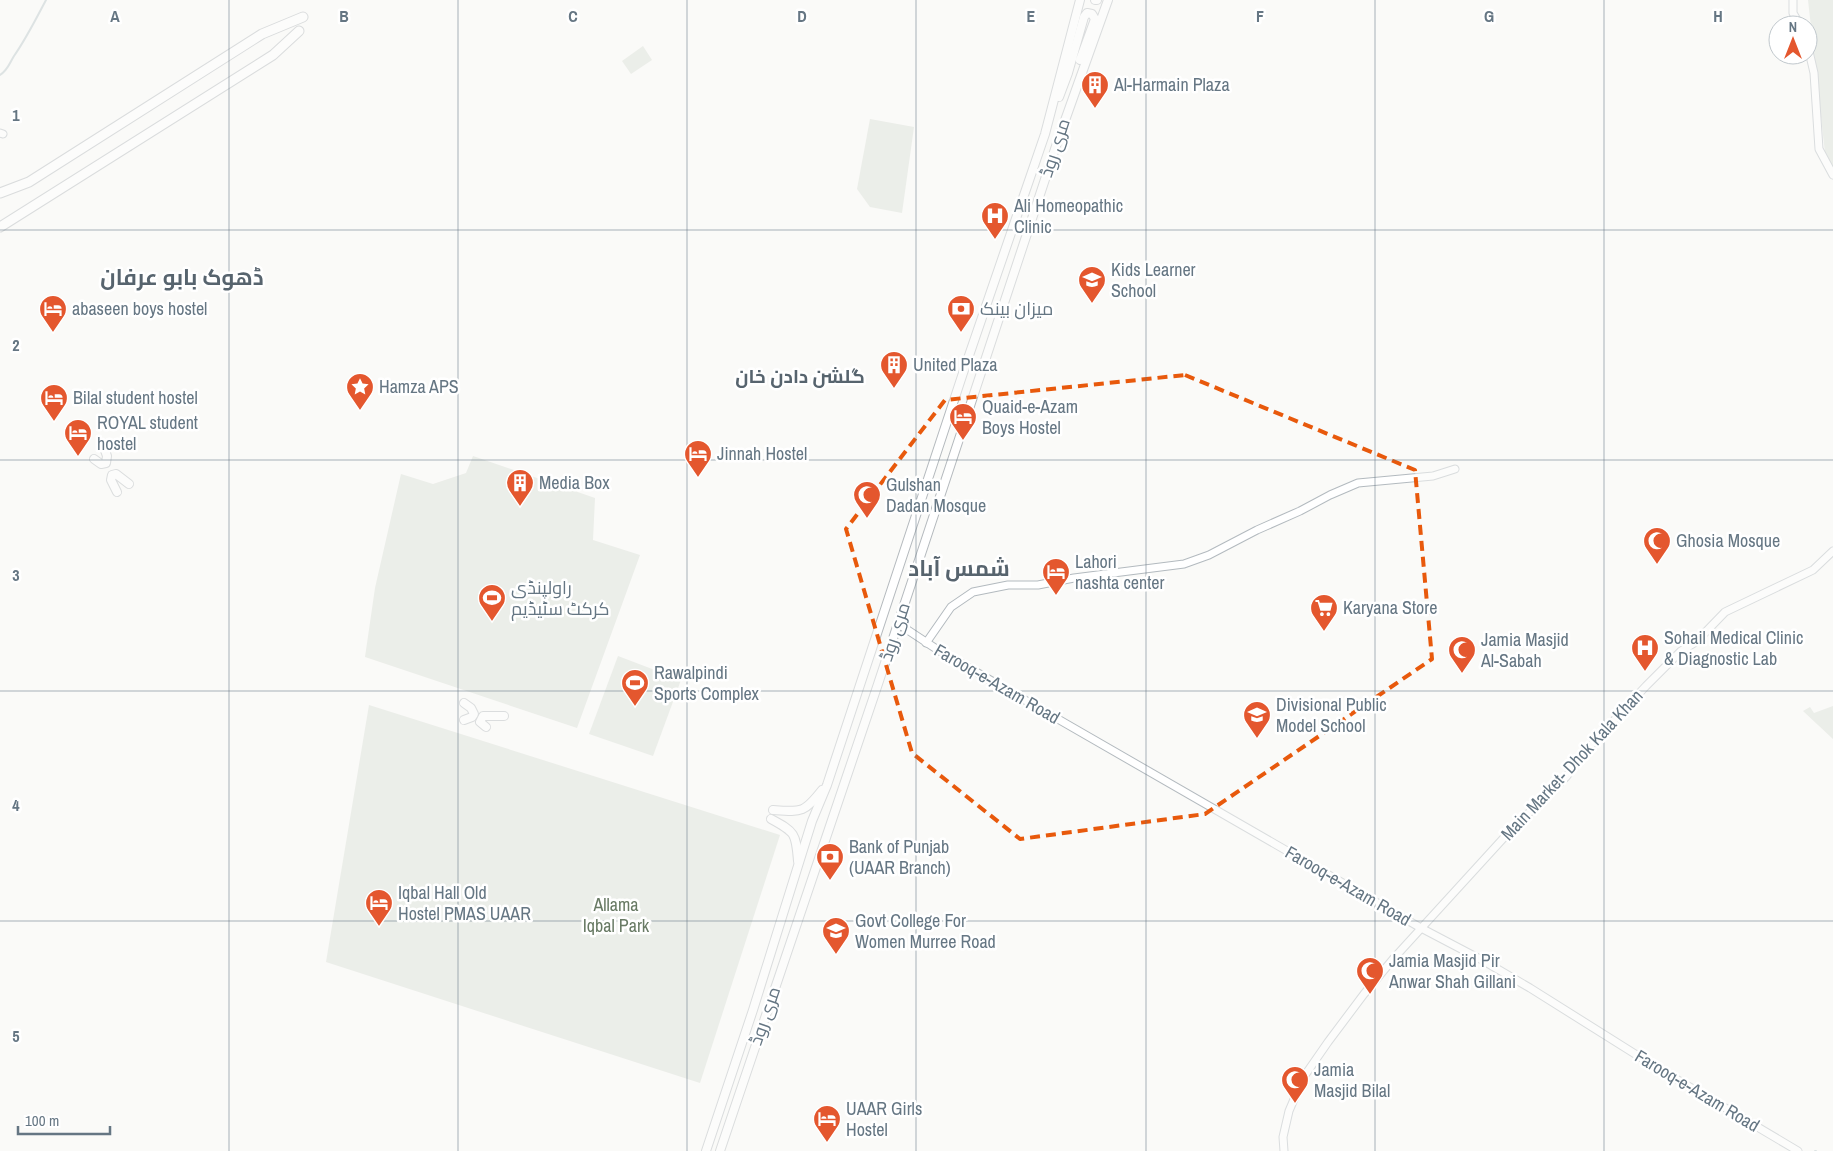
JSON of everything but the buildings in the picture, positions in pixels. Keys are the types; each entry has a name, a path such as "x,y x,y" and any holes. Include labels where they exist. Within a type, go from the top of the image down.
{"highway":[{"path":"0,200 262,34 303,16"},
{"path":"0,227 273,54 299,31"},
{"path":"0,192 29,182"}],"main road":[{"name":"مری روڈ","path":"706,1151 753,1010 812,821 827,785 963,373 1045,134 1080,0"},
{"name":"مری روڈ","path":"720,1151 878,684 1058,140 1108,0"},
{"path":"1045,134 1068,73 1084,17 1087,13 1092,14 1094,19 1072,85 1058,140"},
{"path":"94,459 101,464 106,462 107,456 103,445"},
{"path":"117,492 111,480 112,475 116,474 129,484"},
{"path":"464,703 471,708 474,714 472,717 464,720"},
{"path":"486,726 480,722 483,716 504,716"},
{"name":"مری روڈ","path":"773,810 794,812 802,810 812,803 827,785"},
{"path":"771,819 789,829 796,840 798,868"}],"street":[{"path":"1793,0 1794,15"},
{"path":"1812,65 1820,149 1833,175"},
{"path":"926,643 951,607 973,592 1184,564 1209,555 1271,523 1358,483 1433,476 1455,469"},
{"name":"Main Market- Dhok Kala Khan","path":"1284,1151 1284,1137 1289,1111 1303,1078 1364,994 1421,928 1510,831 1566,777 1590,746 1608,730 1616,718 1681,651 1696,642 1725,612 1813,570 1833,550"},
{"name":"Farooq-e-Azam Road","path":"897,623 926,643 1421,928 1530,988 1650,1064 1798,1151"}],"highlighted area":[{"path":"1185,375 1415,470 1432,659 1205,814 1020,839 912,753 846,529 945,400"}],"green space":[{"path":"1808,0 1833,0 1833,172 1826,162 1815,65 1818,65 1818,15 1810,15"},
{"path":"643,46 652,60 631,74 622,61"},
{"path":"870,119 914,127 902,213 870,207 857,189"},
{"name":"راولپنڈی کرکٹ سٹیڈیم","path":"473,456 595,498 593,540 640,555 577,728 365,657 375,588 401,474 433,484 466,473"},
{"name":"Rawalpindi Sports Complex","path":"618,656 681,680 653,756 589,734"},
{"name":"Allama Iqbal Park","path":"369,705 780,835 700,1083 326,962"},
{"path":"1833,706 1833,739 1803,711 1810,707 1814,713"}],"waterway":[{"path":"0,75 8,67 46,0"}],"place":[{"name":"Al-Harmain Plaza","path":"1095,109"},
{"name":"Ali Homeopathic Clinic","path":"995,240"},
{"name":"Kids Learner School","path":"1092,304"},
{"name":"abaseen boys hostel","path":"53,333"},
{"name":"میزان بینک","path":"961,333"},
{"name":"United Plaza","path":"894,389"},
{"name":"Hamza APS","path":"360,411"},
{"name":"Bilal student hostel","path":"54,422"},
{"name":"Quaid-e-Azam Boys Hostel","path":"963,441"},
{"name":"ROYAL student hostel","path":"78,457"},
{"name":"Jinnah Hostel","path":"698,478"},
{"name":"Media Box","path":"520,507"},
{"name":"Gulshan Dadan Mosque","path":"867,519"},
{"name":"Ghosia Mosque","path":"1657,565"},
{"name":"Lahori nashta center","path":"1056,596"},
{"name":"راولپنڈی کرکٹ سٹیڈیم","path":"492,622"},
{"name":"Karyana Store","path":"1324,632"},
{"name":"Sohail Medical Clinic & Diagnostic Lab","path":"1645,672"},
{"name":"Jamia Masjid Al-Sabah","path":"1462,674"},
{"name":"Rawalpindi Sports Complex","path":"635,707"},
{"name":"Divisional Public Model School","path":"1257,739"},
{"name":"Bank of Punjab (UAAR Branch)","path":"830,881"},
{"name":"Iqbal Hall Old Hostel PMAS UAAR","path":"379,927"},
{"name":"Govt College For Women Murree Road","path":"836,955"},
{"name":"Jamia Masjid Pir Anwar Shah Gillani","path":"1370,995"},
{"name":"Jamia Masjid Bilal","path":"1295,1104"},
{"name":"UAAR Girls Hostel","path":"827,1143"}],"district":[{"name":"ڈھوک بابو عرفان","path":"182,277"},
{"name":"گلشن دادن خان","path":"800,376"},
{"name":"شمس آباد","path":"959,568"}]}
